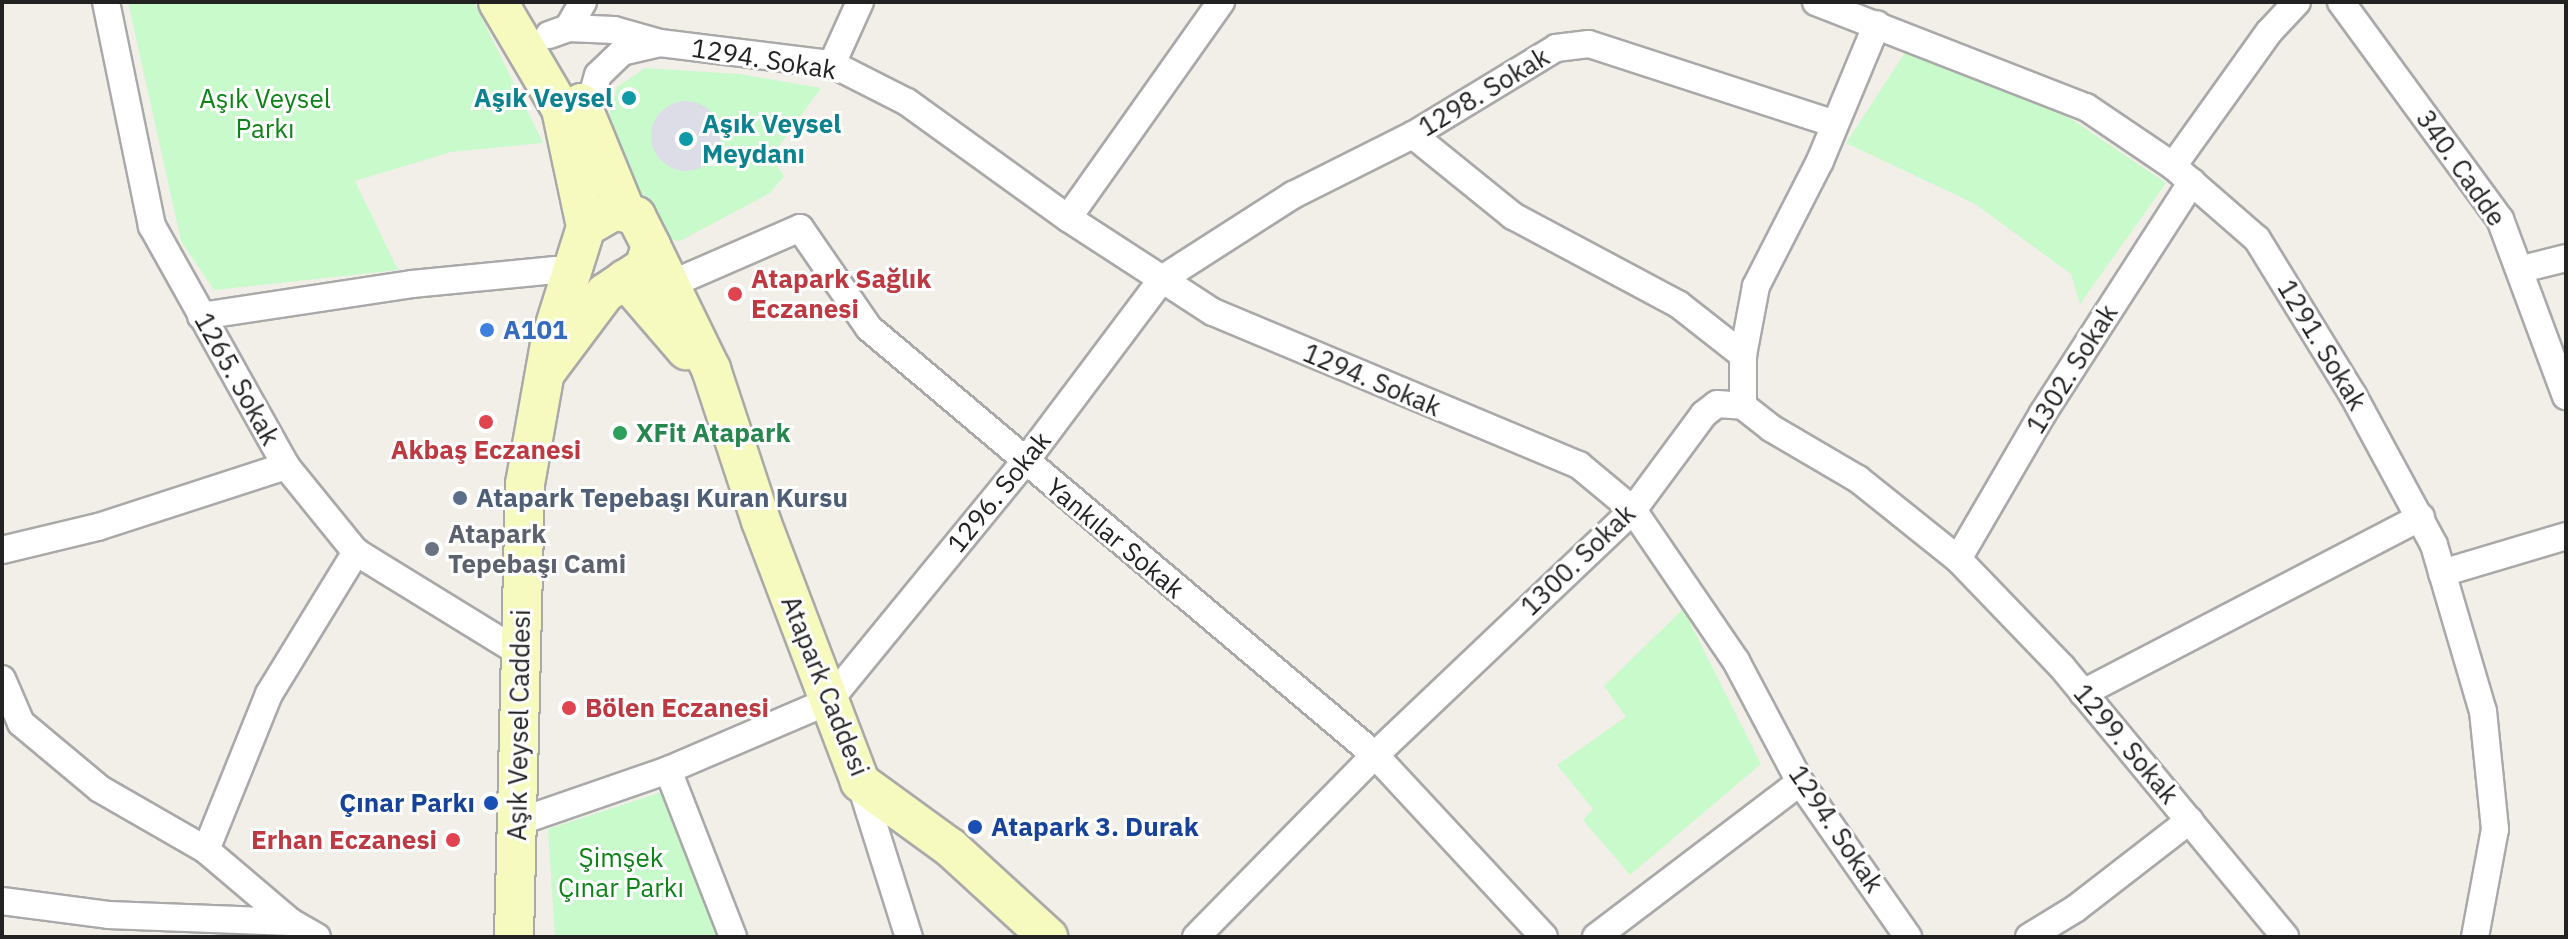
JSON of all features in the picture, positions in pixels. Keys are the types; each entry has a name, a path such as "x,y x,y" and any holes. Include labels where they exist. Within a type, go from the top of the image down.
{"street":[{"name":"1265. Sokak","path":"106,2 152,226 286,466 356,552 520,653"},
{"path":"498,2 561,109 574,249 602,277 625,279"},
{"path":"526,2 558,31 586,117 626,212"},
{"path":"558,31 583,2"},
{"path":"832,64 860,2"},
{"path":"1068,218 1221,2"},
{"name":"1291. Sokak","path":"1816,2 2086,107 2183,174 2257,239 2421,517 2442,573 2483,711 2495,829 2475,937"},
{"name":"1302. Sokak","path":"1958,559 2269,32 2297,2"},
{"name":"340. Cadde","path":"2341,2 2500,219 2522,269 2566,396"},
{"path":"1743,406 1743,355 1756,286 1820,161 1832,123 1877,24"},
{"name":"1294. Sokak","path":"558,31 614,30 660,43 832,64 907,102 1068,218 1213,312 1579,465 1633,510 1736,661 1800,782 1908,937"},
{"name":"1294. Sokak","path":"586,117 598,75 622,52 660,43"},
{"name":"1298. Sokak","path":"1162,279 1293,195 1413,135 1556,48 1589,44 1832,123"},
{"path":"1413,135 1513,216 1678,304 1743,355"},
{"path":"201,316 412,284 574,249 603,213 626,212 645,224 651,246"},
{"name":"Yankılar Sokak","path":"669,285 800,228 869,328 1024,463 1375,755 1544,937"},
{"name":"Aşık Veysel Caddesi","path":"546,372 578,323 625,279 644,267 651,246"},
{"name":"Atapark Caddesi","path":"651,246 711,369 721,407 860,782 951,848 1048,937"},
{"name":"Aşık Veysel Caddesi","path":"514,937 525,484 551,338 574,249"},
{"path":"2522,269 2566,258"},
{"name":"Atapark Caddesi","path":"625,279 675,335 721,407"},
{"name":"1296. Sokak","path":"829,701 1024,463 1162,279"},
{"name":"1300. Sokak","path":"1196,937 1375,755 1633,510 1704,414 1717,404 1743,406"},
{"name":"1299. Sokak","path":"1743,406 1771,428 1858,479 1958,559 2083,693 2285,937"},
{"path":"2,550 98,527 286,466"},
{"path":"2083,693 2421,517"},
{"path":"2442,573 2566,536"},
{"path":"206,850 269,694 356,552"},
{"path":"2,679 21,723 100,789 206,850 291,922 317,937"},
{"path":"518,822 668,770 829,701"},
{"path":"668,770 733,937"},
{"path":"860,782 909,937"},
{"path":"1596,937 1800,782"},
{"path":"2038,935 2190,820"},
{"path":"2,901 106,926 291,922"}],"green space":[{"name":"Aşık Veysel Parkı","path":"128,2 474,2 543,143 451,152 355,181 398,270 214,290 181,241"},
{"path":"1906,51 2043,100 2166,183 2080,304 2071,274 1975,204 1846,143"},
{"path":"645,68 739,74 821,88 771,157 784,176 770,193 680,241 661,239 637,202 607,122 617,87"},
{"path":"1683,609 1761,764 1630,875 1583,820 1593,809 1557,765 1626,717 1604,686"},
{"name":"Şimşek Çınar Parkı","path":"662,792 721,937 555,937 548,829"}],"shaded area":[{"name":"Aşık Veysel Meydanı","path":"693,101 715,116 721,136 719,150 711,161 700,169 679,171 661,161 653,150 651,129 661,111 672,103"}],"place":[{"name":"Aşık Veysel","path":"629,98"},
{"name":"Aşık Veysel Meydanı","path":"686,139"},
{"name":"Atapark Sağlık Eczanesi","path":"735,294"},
{"name":"A101","path":"487,330"},
{"name":"Akbaş Eczanesi","path":"486,422"},
{"name":"XFit Atapark","path":"620,433"},
{"name":"Atapark Tepebaşı Kuran Kursu","path":"460,498"},
{"name":"Atapark Tepebaşı Cami","path":"432,549"},
{"name":"Bölen Eczanesi","path":"569,708"},
{"name":"Çınar Parkı","path":"491,803"},
{"name":"Atapark 3. Durak","path":"975,827"},
{"name":"Erhan Eczanesi","path":"453,840"}]}
